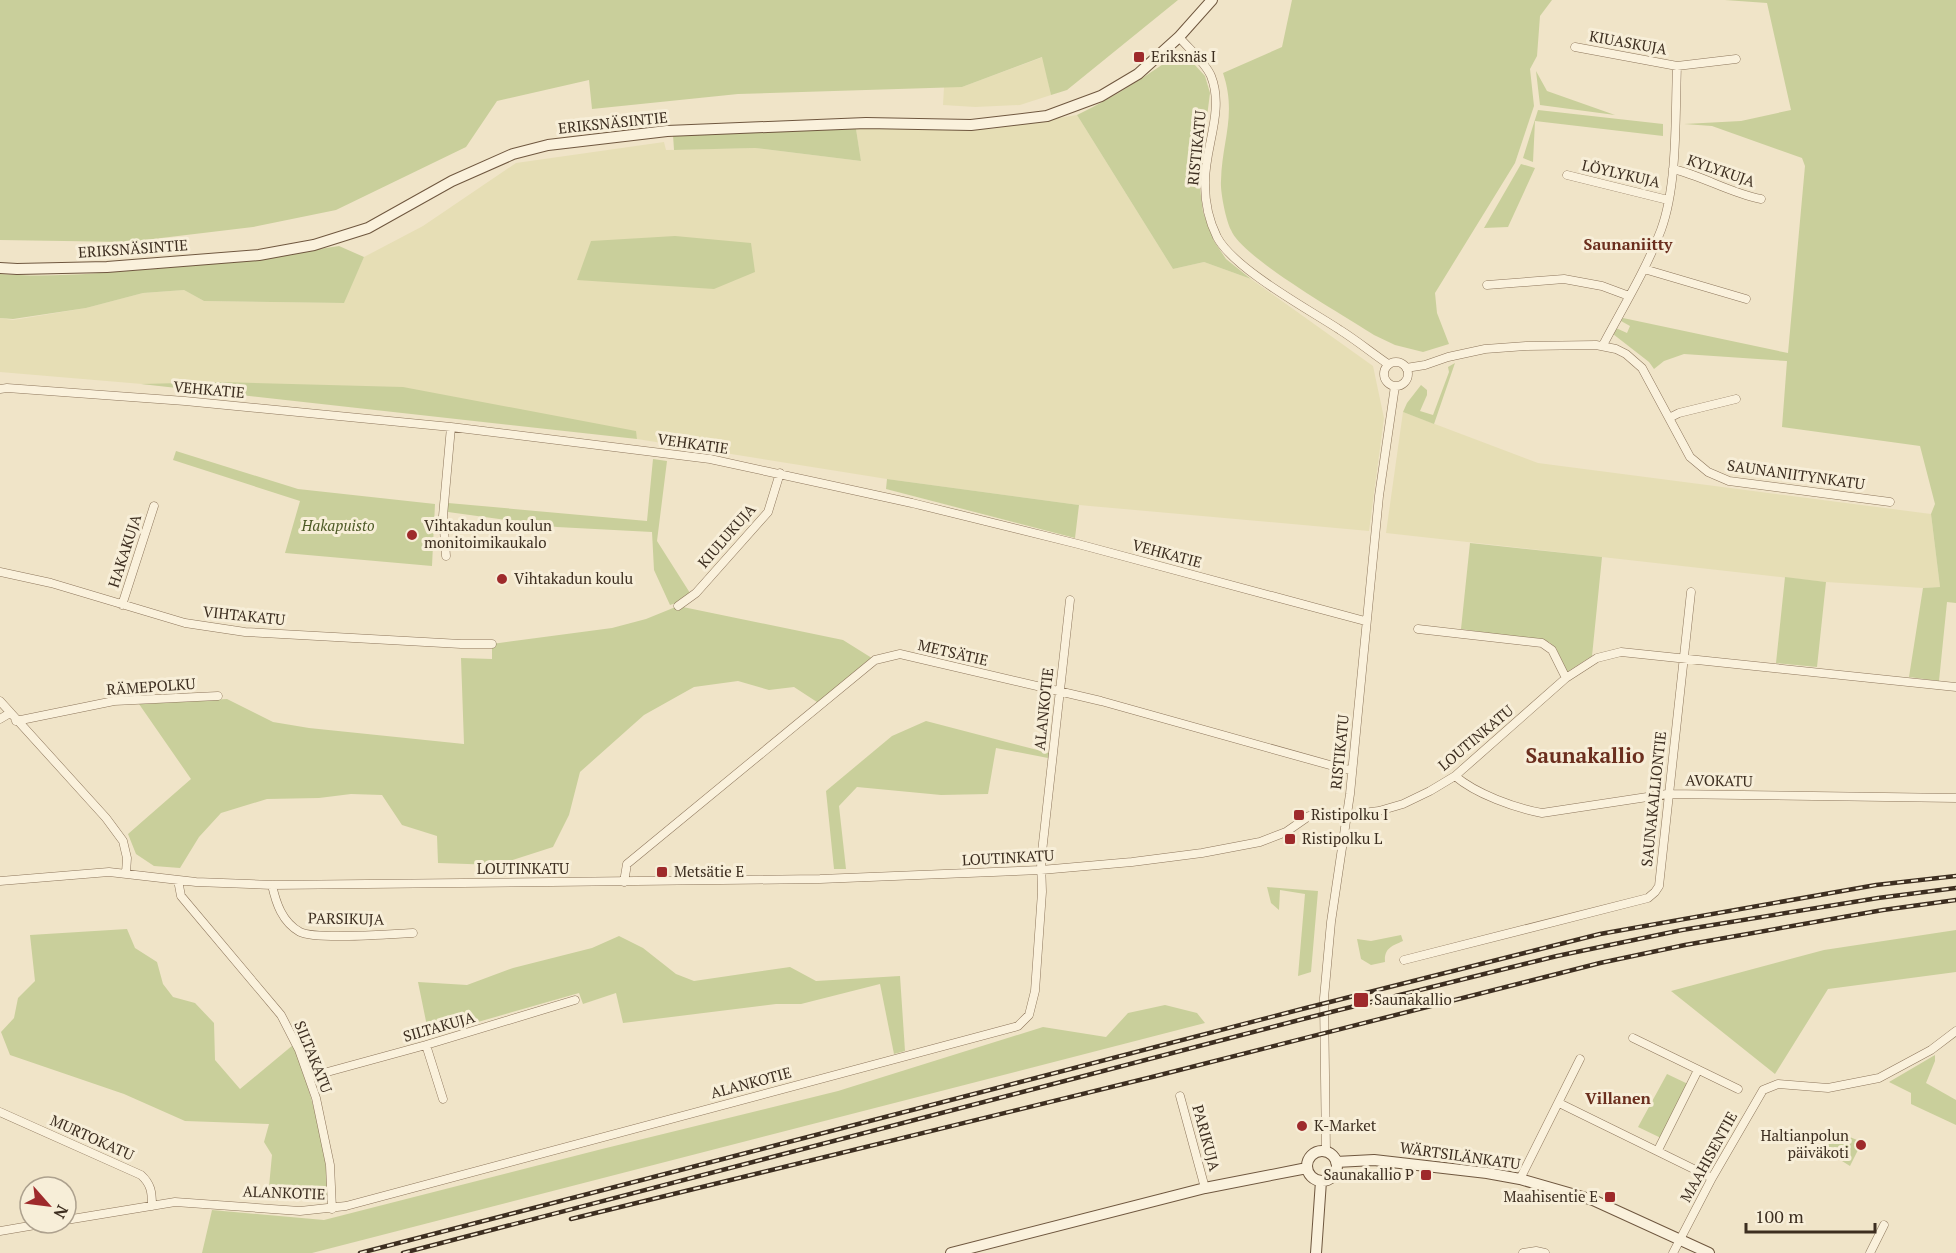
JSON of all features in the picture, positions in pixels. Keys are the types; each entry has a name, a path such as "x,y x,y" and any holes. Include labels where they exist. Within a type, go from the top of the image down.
{"street":[{"name":"ERIKSNÄSINTIE","path":"0,268 107,267 259,255 314,245 368,228 452,181 513,154 548,145 668,131 866,123 971,125 1047,116 1101,96 1138,74 1179,37 1212,0"},
{"name":"RISTIKATU","path":"1179,37 1209,73 1216,92 1205,182 1208,209 1217,237 1231,255 1248,270 1344,332 1388,364"},
{"name":"KIUASKUJA","path":"1575,47 1677,66 1736,59"},
{"path":"1604,345 1644,269 1661,229 1673,169 1677,66"},
{"name":"KYLYKUJA","path":"1673,169 1688,172 1750,197 1761,199"},
{"name":"LÖYLYKUJA","path":"1567,175 1668,200"},
{"path":"1644,269 1746,299"},
{"path":"1487,285 1564,279 1602,286 1629,296"},
{"name":"SAUNANIITYNKATU","path":"1407,368 1485,349 1604,345 1626,354 1642,368 1690,457 1708,472 1729,481 1890,502"},
{"path":"1399,362 1407,368 1405,381 1395,386 1384,378 1384,369 1388,364 1399,362"},
{"name":"RISTIKATU","path":"1326,1152 1324,998 1331,922 1352,770 1379,496 1395,386"},
{"name":"VEHKATIE","path":"0,390 8,388 111,395 451,427 710,459 780,473 1067,542 1365,621"},
{"path":"1669,418 1679,413 1736,399"},
{"path":"446,556 443,516 451,427"},
{"name":"KIULUKUJA","path":"678,606 696,594 768,512 780,473"},
{"name":"HAKAKUJA","path":"122,605 154,506"},
{"name":"VIHTAKATU","path":"0,572 51,583 185,623 245,632 492,644"},
{"name":"SAUNAKALLIONTIE","path":"1404,960 1648,898 1655,892 1659,886 1667,794 1691,592"},
{"name":"ALANKOTIE","path":"78,1218 175,1202 300,1210 332,1209 1018,1026 1029,1015 1035,991 1042,892 1041,870 1070,600"},
{"path":"1418,629 1542,643 1552,650 1566,678"},
{"name":"LOUTINKATU","path":"0,880 99,873 126,873 178,880 272,885 820,879 1041,870 1150,860 1251,844 1286,832 1309,816 1320,813 1347,814 1379,811 1403,804 1455,776 1566,678 1598,658 1621,652 1956,687"},
{"name":"METSÄTIE","path":"624,882 627,864 875,660 900,654 1101,701 1300,758 1352,770"},
{"name":"RÄMEPOLKU","path":"16,721 114,701 218,696"},
{"path":"0,700 16,721 106,818 123,841 127,858 126,873"},
{"path":"0,719 10,713"},
{"name":"AVOKATU","path":"1455,776 1472,788 1529,811 1542,813 1667,794 1956,798"},
{"name":"SILTAKATU","path":"178,880 181,896 284,1020 299,1050 316,1098 330,1165 332,1209"},
{"name":"PARSIKUJA","path":"272,885 276,904 286,920 300,932 332,936 413,933"},
{"name":"SILTAKUJA","path":"309,1077 575,1000"},
{"name":"MAAHISENTIE","path":"1673,1253 1712,1178 1763,1090 1778,1084 1828,1088 1879,1078 1931,1050 1956,1031"},
{"path":"1633,1038 1738,1089"},
{"path":"426,1045 443,1099"},
{"path":"1520,1179 1580,1059"},
{"path":"1658,1150 1698,1070"},
{"name":"PARIKUJA","path":"1180,1096 1205,1188"},
{"path":"1559,1103 1712,1178"},
{"name":"MURTOKATU","path":"0,1112 141,1175 148,1181 152,1206"},
{"path":"1326,1152 1332,1155 1336,1162 1337,1169 1334,1176 1321,1182 1310,1176 1307,1168 1308,1160 1314,1154 1326,1152"},
{"name":"WÄRTSILÄNKATU","path":"1336,1162 1374,1160 1520,1179 1593,1200 1709,1253"},
{"path":"951,1253 1205,1188 1307,1168"},
{"path":"1316,1253 1321,1182"},
{"path":"1870,1253 1884,1226"},
{"path":"0,1231 18,1228"},
{"path":"1523,1253 1536,1251 1545,1253"}],"shaded area":[{"path":"1043,57 1051,95 1020,105 975,107 943,105 944,87 962,87"},
{"path":"1077,115 1173,269 1204,262 1251,279 1373,366 1384,418 1369,531 1079,505 887,479 637,439 635,431 0,372 0,318 13,320 86,308 143,293 184,290 204,301 343,303 364,257 423,226 516,163 664,142 666,150 755,148 861,161 856,129 991,129"},
{"path":"1403,412 1538,463 1931,514 1940,587 1826,582 1386,533"}],"green space":[{"path":"0,0 1178,0 1067,90 1051,95 1042,57 962,87 738,94 592,109 589,80 497,101 466,147 336,210 253,227 128,242 0,240"},
{"path":"1292,0 1552,0 1540,16 1537,56 1530,69 1534,106 1515,163 1435,293 1437,313 1449,344 1423,352 1395,345 1374,335 1273,271 1239,242 1229,226 1221,186 1229,115 1227,88 1223,73 1282,47"},
{"path":"1725,0 1956,0 1956,603 1947,602 1939,681 1909,677 1923,588 1940,587 1931,514 1935,504 1920,446 1782,427 1787,361 1684,354 1664,361 1654,369 1649,362 1613,334 1616,328 1627,333 1630,326 1621,321 1623,318 1788,353 1805,166 1802,158 1712,126 1684,124 1741,121 1791,110 1767,3"},
{"path":"1182,51 1205,76 1210,93 1199,180 1203,212 1214,241 1226,259 1251,279 1204,262 1173,269 1077,115 1105,101"},
{"path":"1536,71 1547,91 1615,115 1540,105"},
{"path":"1538,110 1663,124 1663,136 1535,121 1533,162 1523,158"},
{"path":"856,129 861,161 755,148 674,150 673,135"},
{"path":"1521,164 1535,168 1508,227 1484,228"},
{"path":"675,236 751,243 755,272 714,289 577,280 591,241"},
{"path":"339,246 364,257 344,303 204,301 184,290 143,293 86,308 13,319 0,318 0,274 57,275 152,269"},
{"path":"1455,363 1434,424 1403,412 1421,385 1427,390 1427,395 1420,411 1433,415 1449,372 1448,367"},
{"path":"221,382 403,387 636,431 637,439 141,384"},
{"name":"Hakapuisto","path":"176,451 298,489 435,504 432,566 285,553 300,501 173,460"},
{"path":"653,459 667,461 657,541 690,593 670,605 654,570 652,532 557,527 448,512 448,503 647,521"},
{"path":"887,479 1079,505 1075,538 886,489"},
{"path":"1470,543 1602,557 1592,656 1567,672 1556,648 1549,642 1461,629"},
{"path":"1785,577 1826,582 1817,667 1776,663"},
{"path":"678,606 843,640 875,660 820,704 794,687 769,690 738,681 694,687 644,715 580,772 569,815 553,847 497,865 438,863 437,836 402,825 382,795 351,794 319,798 267,799 221,813 199,837 180,868 154,866 136,854 128,834 191,779 139,704 227,699 273,722 309,728 464,744 461,658 492,659 492,644 612,628 646,619"},
{"path":"926,721 1049,753 1048,758 996,748 988,794 941,795 857,787 839,806 846,869 834,869 826,791 892,736"},
{"path":"1267,887 1318,891 1311,972 1298,976 1305,894 1280,890 1279,910 1271,903"},
{"path":"127,929 135,948 157,962 163,984 173,997 195,1003 214,1023 215,1060 240,1089 293,1045 322,1140 327,1195 268,1197 272,1155 264,1142 269,1124 185,1121 124,1094 10,1055 1,1032 14,1018 18,998 35,981 30,935"},
{"path":"1956,930 1956,972 1828,989 1775,1074 1671,991 1824,950"},
{"path":"1401,935 1403,941 1387,951 1385,962 1371,965 1361,959 1357,939 1371,941"},
{"path":"619,936 643,948 676,974 694,981 790,967 816,981 900,976 905,1051 894,1054 880,984 801,1004 776,1004 623,1023 616,993 583,1004 579,993 429,1036 418,982 467,985 513,968 592,948"},
{"path":"1165,1005 1197,1013 1205,1023 312,1253 202,1253 212,1210 324,1220 838,1091 1043,1027 1106,1037 1128,1013"},
{"path":"1935,1055 1935,1061 1926,1083 1956,1100 1956,1125 1911,1104 1911,1093 1889,1082"},
{"path":"1667,1074 1688,1084 1661,1138 1638,1127"},
{"path":"1830,1129 1862,1142 1850,1166 1821,1148"}],"railway":[{"path":"360,1253 1600,934 1876,885 1956,876"},
{"path":"403,1253 1303,1019 1557,956 1682,930 1878,898 1956,888"},
{"path":"571,1219 1152,1077 1600,963 1685,945 1883,910 1956,900"}],"place":[{"name":"Eriksnäs I","path":"1139,57"},
{"name":"Vihtakadun koulun monitoimikaukalo","path":"412,535"},
{"name":"Vihtakadun koulu","path":"502,579"},
{"name":"Ristipolku I","path":"1299,815"},
{"name":"Ristipolku L","path":"1290,839"},
{"name":"Metsätie E","path":"662,872"},
{"name":"Saunakallio","path":"1361,1000"},
{"name":"K-Market","path":"1302,1126"},
{"name":"Haltianpolun päiväkoti","path":"1861,1145"},
{"name":"Saunakallio P","path":"1426,1175"},
{"name":"Maahisentie E","path":"1610,1197"}],"district":[{"name":"Saunaniitty","path":"1628,244"},
{"name":"Saunakallio","path":"1585,756"},
{"name":"Villanen","path":"1618,1098"}]}
